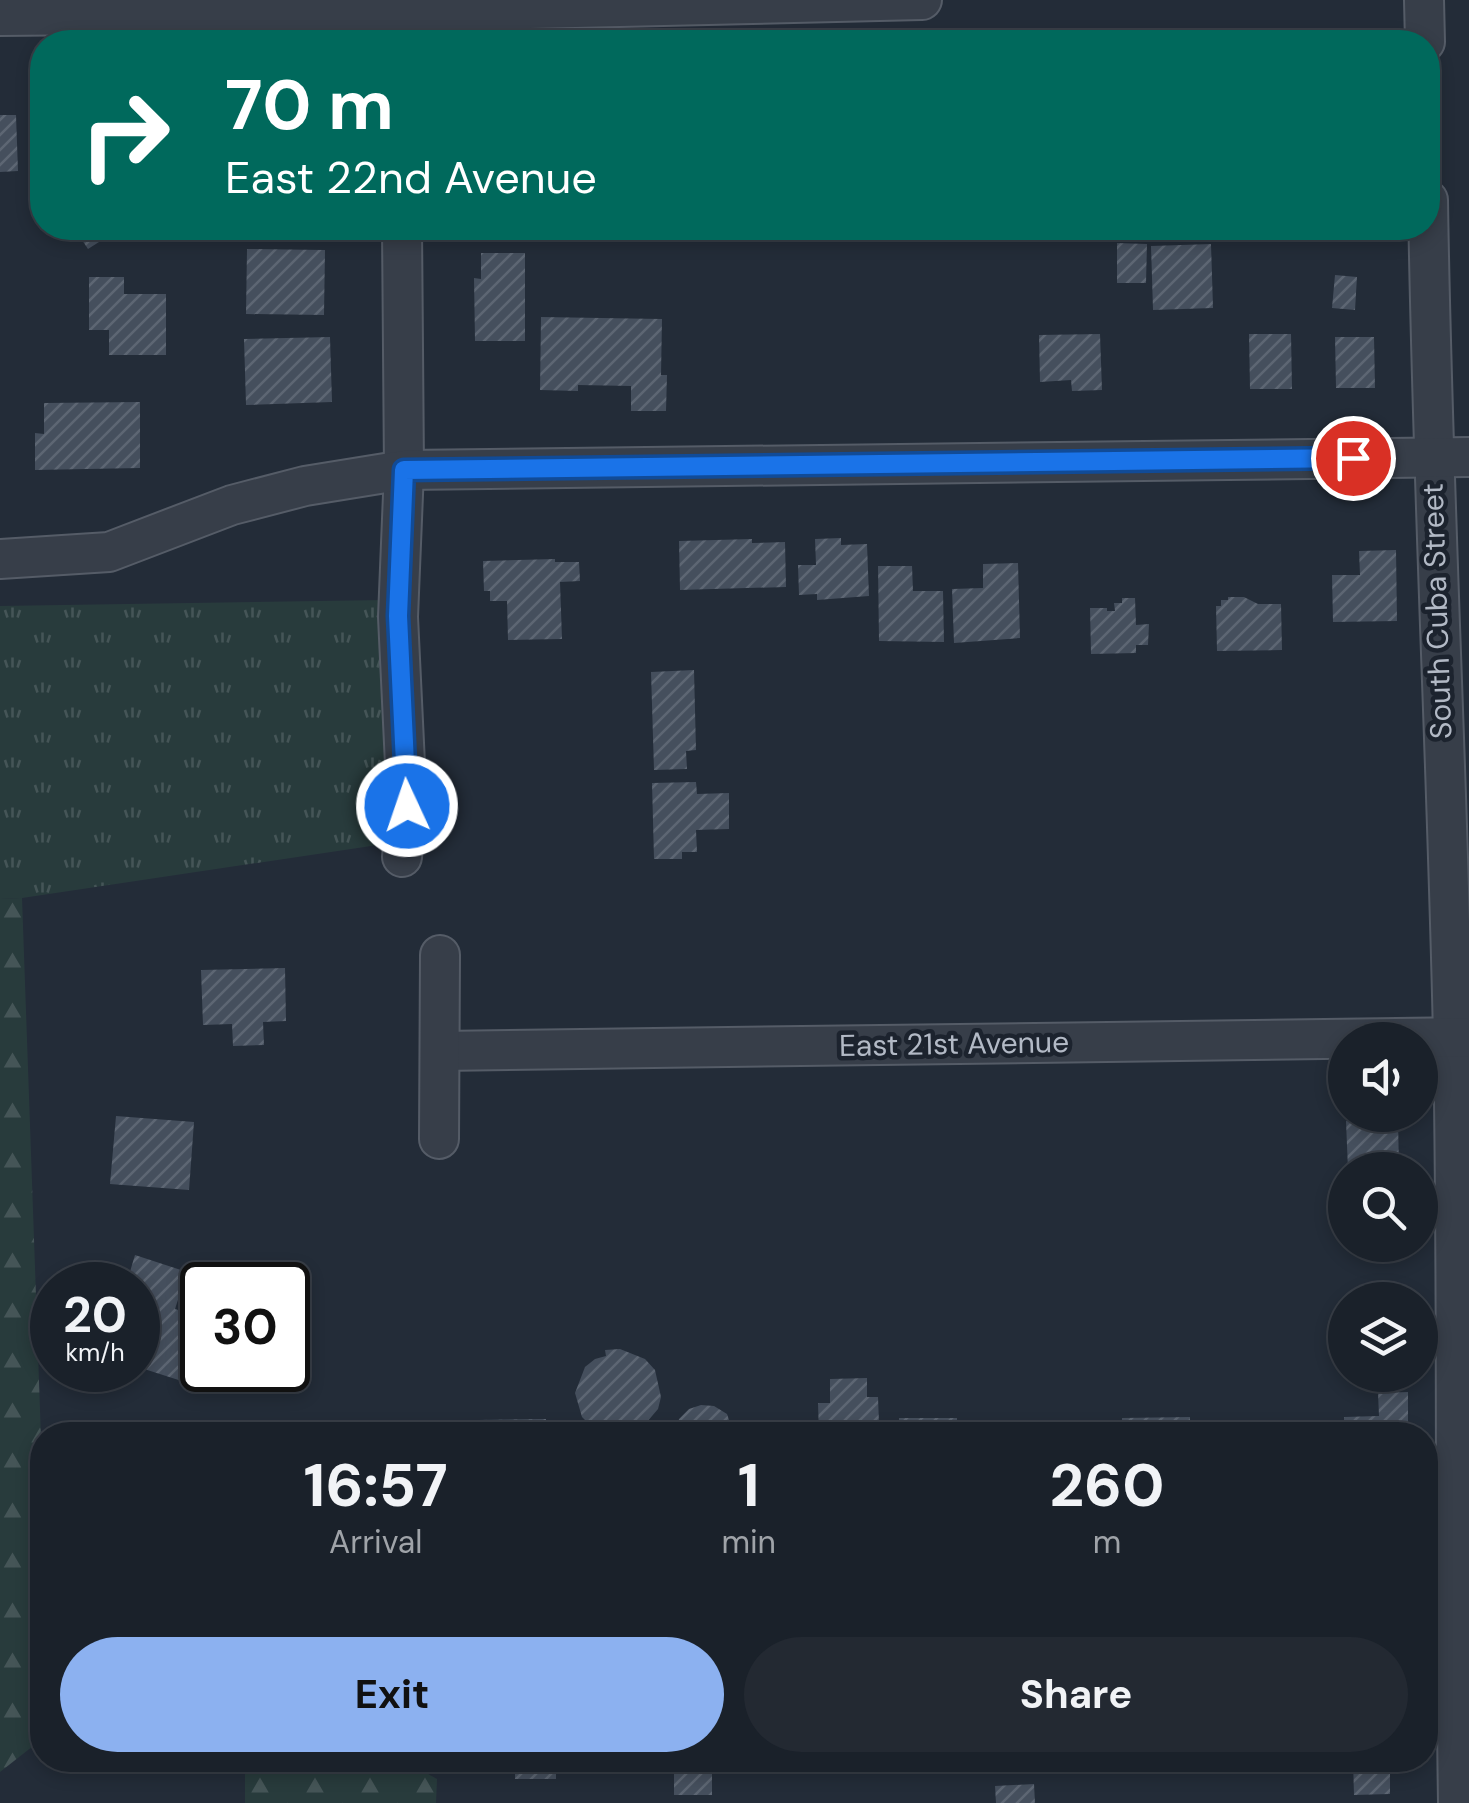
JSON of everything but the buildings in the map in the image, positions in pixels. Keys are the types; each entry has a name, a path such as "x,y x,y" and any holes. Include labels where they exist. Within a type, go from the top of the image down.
{"street":[{"path":"0,16 249,7 400,18 922,0"},
{"path":"1424,0 1425,30"},
{"path":"402,240 404,470 398,616 407,806 402,858"},
{"name":"South Cuba Street","path":"1431,240 1450,457 1461,1038 1449,1542 1458,1803"},
{"path":"0,559 109,552 232,505 305,486 404,470 1450,457"},
{"path":"440,955 440,1139"},
{"name":"East 21st Avenue","path":"440,1052 1461,1038"}],"green space":[{"path":"387,600 391,843 0,899 0,606"},
{"path":"22,898 35,1262 30,1262 30,1392 39,1392 40,1422 30,1422 30,1748 0,1772 0,899"},
{"path":"245,1772 424,1772 437,1779 436,1803 245,1803"}],"route":[{"path":"407,806 398,616 404,470 1353,458"}]}
